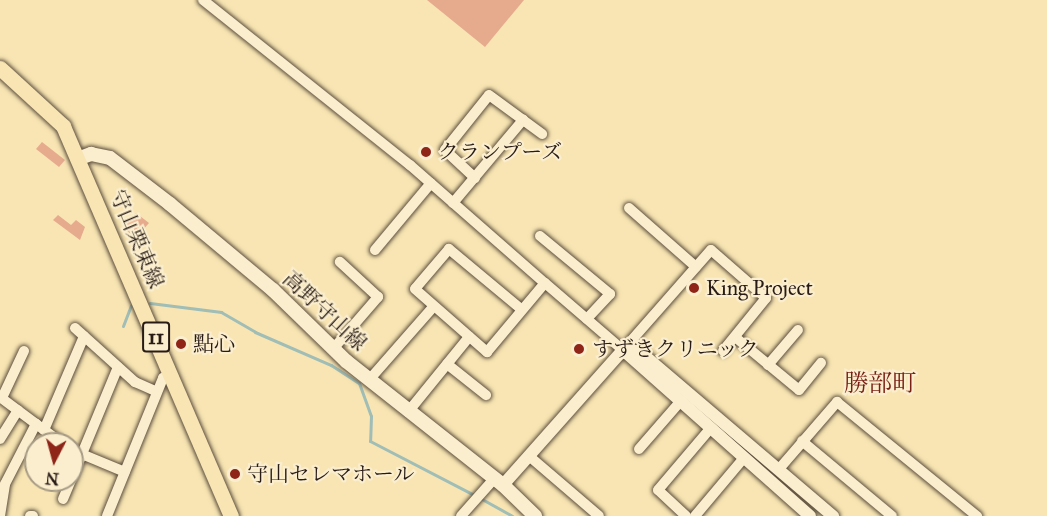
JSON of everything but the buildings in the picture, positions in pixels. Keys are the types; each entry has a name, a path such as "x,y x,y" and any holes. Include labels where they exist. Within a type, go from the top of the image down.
{"main road":[{"name":"守山栗東線","path":"0,68 52,112 80,158 231,516"},
{"name":"高野守山線","path":"80,158 91,154 110,158 247,267 333,350 408,412 499,482 535,516"}],"street":[{"path":"203,0 431,183 624,350 678,403 810,516"},
{"path":"475,178 445,150 489,95 542,134"},
{"path":"453,203 523,120"},
{"path":"375,250 431,183"},
{"path":"629,208 696,267"},
{"path":"540,236 610,294 587,319"},
{"path":"521,309 449,249 415,289 487,352 544,283"},
{"path":"461,516 529,456 711,250 766,298 723,351"},
{"path":"333,350 378,297 339,262"},
{"path":"369,380 434,306"},
{"path":"75,328 118,367 157,392"},
{"path":"768,365 798,330"},
{"path":"0,516 5,484 40,427 84,336"},
{"path":"408,412 469,337"},
{"path":"735,337 799,390 821,363"},
{"path":"624,350 639,351 833,516"},
{"path":"24,351 1,398 47,432"},
{"path":"447,364 486,395"},
{"path":"84,437 118,367"},
{"path":"107,516 163,378 171,374"},
{"path":"639,449 678,403"},
{"path":"779,469 830,404 843,404 977,516"},
{"path":"0,439 18,410"},
{"path":"686,516 658,490 710,429"},
{"path":"802,441 892,516"},
{"path":"694,516 746,462 759,453"},
{"path":"84,455 125,472"},
{"path":"529,456 599,516"},
{"path":"63,499 66,492"},
{"path":"520,501 520,516"}],"waterway":[{"path":"150,303 221,312 255,332 331,365 359,383 371,416 370,441 474,495"},
{"path":"123,326 131,305"},
{"path":"480,498 512,516"}],"place":[{"name":"クランプーズ","path":"426,152"},
{"name":"King Project","path":"694,288"},
{"name":"點心","path":"181,344"},
{"name":"すずきクリニック","path":"579,349"},
{"name":"守山セレマホール","path":"235,474"}],"district":[{"name":"勝部町","path":"880,384"}]}
